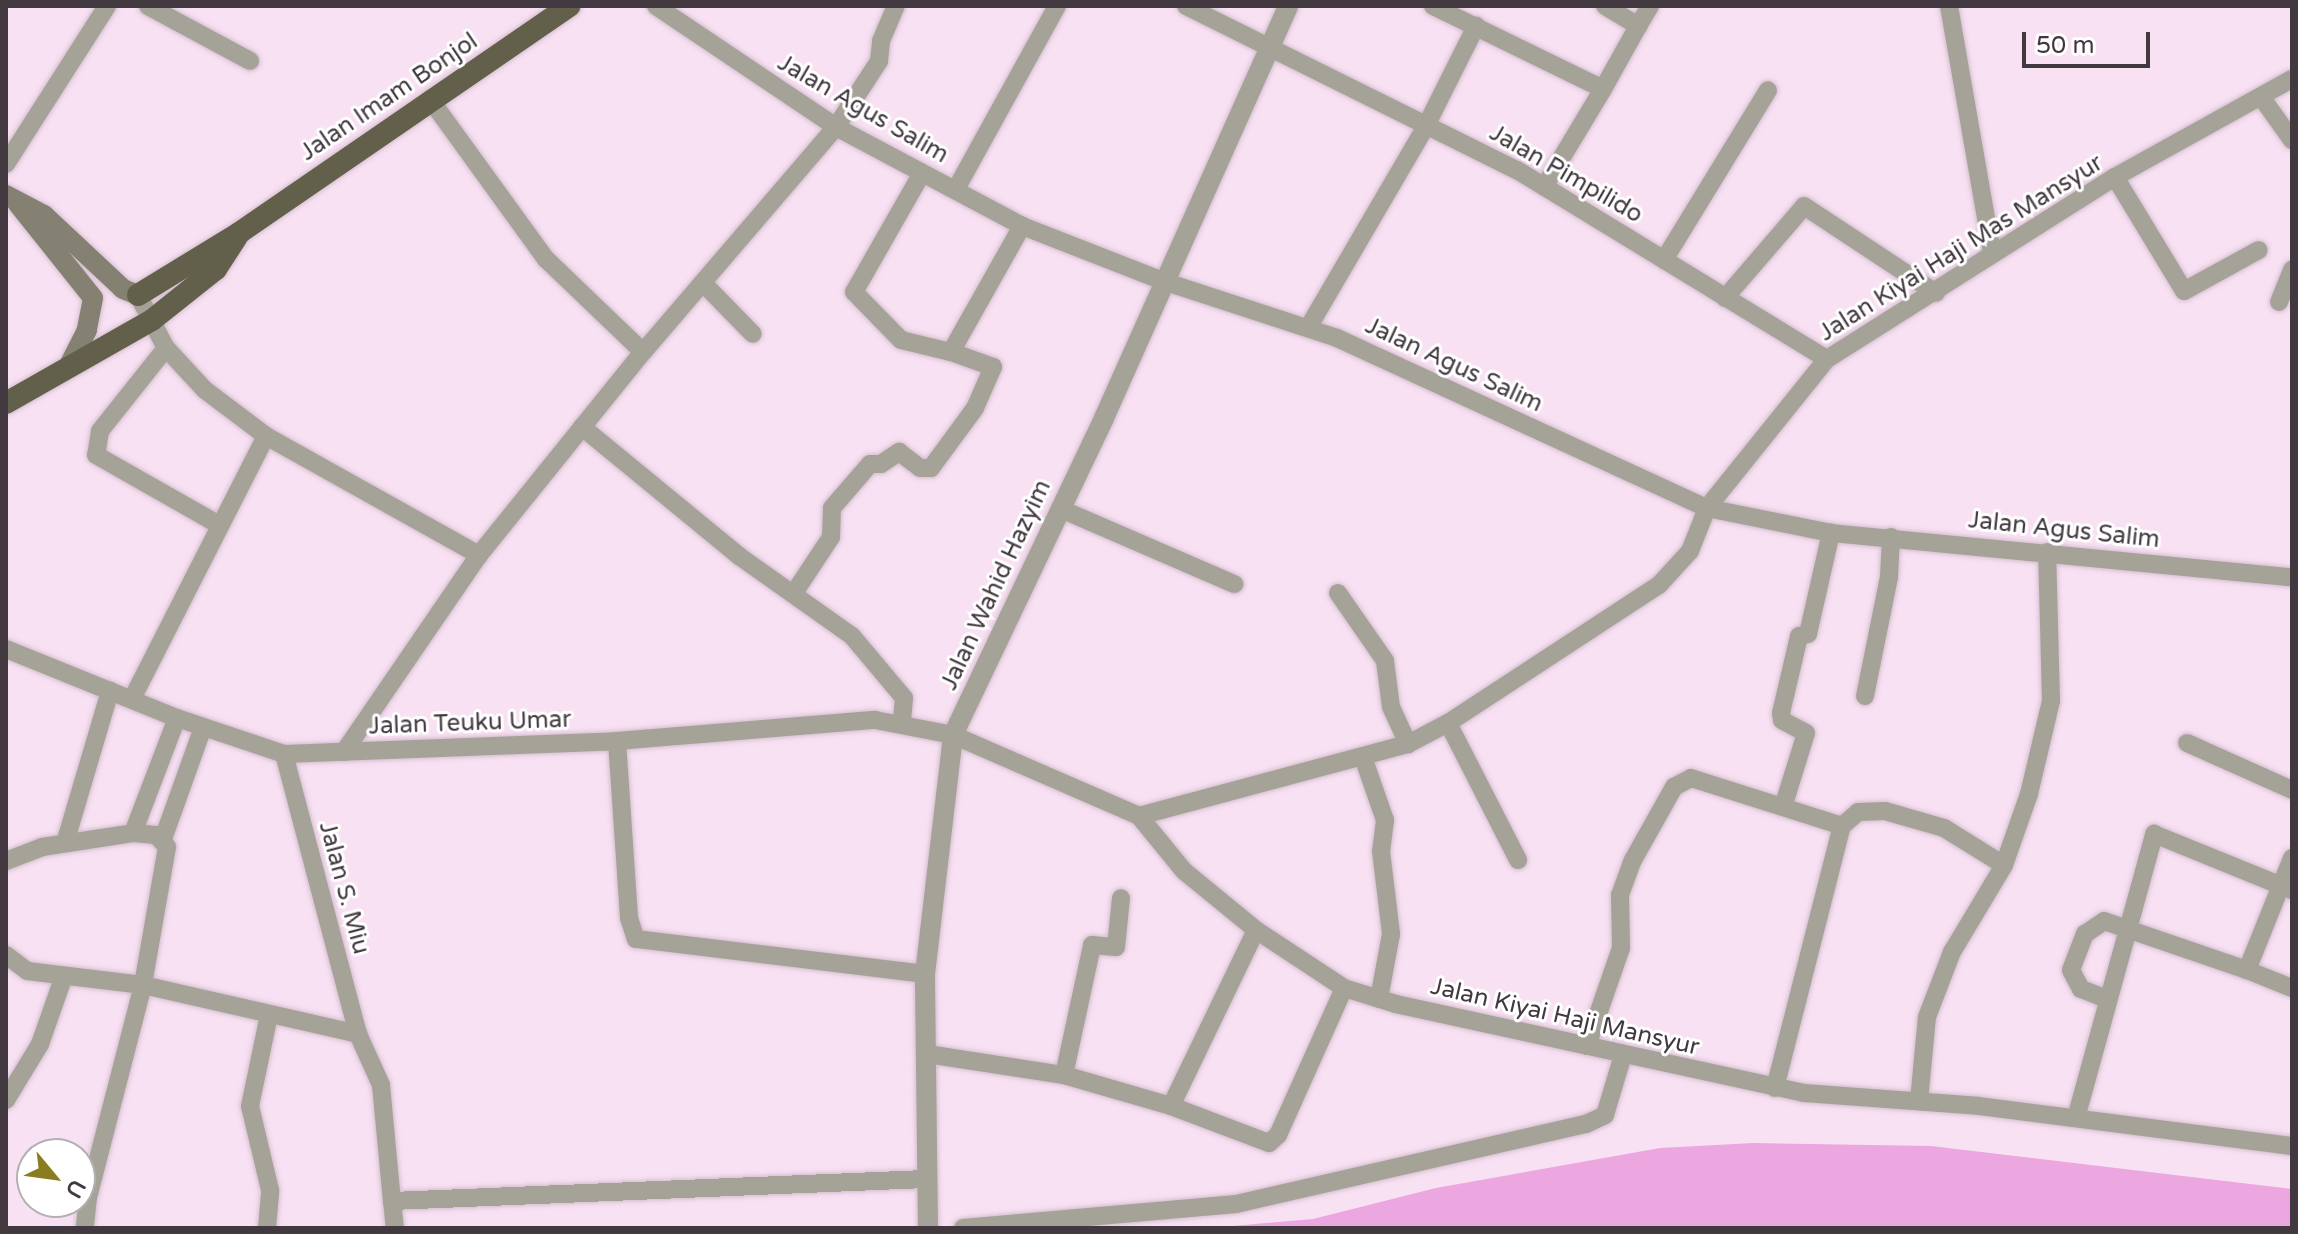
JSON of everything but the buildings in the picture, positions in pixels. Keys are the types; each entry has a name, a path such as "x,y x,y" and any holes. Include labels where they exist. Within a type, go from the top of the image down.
{"highway":[{"name":"Jalan Imam Bonjol","path":"138,295 239,233 569,6"},
{"name":"Jalan Imam Bonjol","path":"6,403 70,363 152,320 216,269 239,233"}],"main road":[{"path":"12,200 44,215 123,289 138,295"},
{"path":"12,200 93,298 87,330 70,363"}],"street":[{"path":"6,164 107,6"},
{"path":"148,6 250,61"},
{"name":"Jalan Agus Salim","path":"656,6 836,127 1022,226 1166,282 1308,328 1707,508 1831,533 2292,577"},
{"path":"344,752 479,555 643,352 836,127 879,61 881,41 896,6"},
{"path":"956,189 1057,6"},
{"name":"Jalan Pimpilido","path":"1186,6 1427,124 1544,187 1827,359"},
{"name":"Jalan Wahid Hazyim","path":"928,1228 925,974 953,735 1104,418 1110,397 1166,282 1288,6"},
{"path":"1433,6 1603,89"},
{"path":"1605,6 1638,26"},
{"path":"1544,187 1650,6"},
{"path":"1949,6 1992,253"},
{"path":"1308,328 1427,124 1476,26"},
{"name":"Jalan Kiyai Haji Mas Mansyur","path":"1139,816 1410,743 1443,725 1659,585 1690,551 1707,508 1827,359 1936,293 1992,253 2115,177 2292,79"},
{"path":"1664,260 1768,90"},
{"path":"2262,98 2292,140"},
{"path":"430,99 546,259 643,352"},
{"path":"794,593 831,537 832,508 870,464 881,464 899,452 920,468 931,468 979,399 993,367 951,352 908,344 854,292 922,173"},
{"path":"2115,177 2184,291 2259,250"},
{"path":"1725,298 1804,206 1936,293"},
{"path":"951,352 1022,226"},
{"path":"2279,302 2292,269"},
{"path":"703,283 753,334"},
{"path":"138,295 166,348 205,390 266,436 479,555"},
{"path":"166,348 100,431 96,455 103,464 219,525"},
{"path":"582,427 739,556 794,593 878,662 904,698 902,723"},
{"path":"132,699 266,436"},
{"path":"1061,509 1234,584"},
{"path":"1784,804 1806,733 1782,720 1781,713 1799,636 1808,634 1831,533"},
{"path":"1865,696 1889,577 1891,537"},
{"path":"1919,1101 1927,1017 1952,952 2004,865 2029,794 2051,701 2047,552"},
{"path":"1338,593 1385,661 1391,707 1410,743"},
{"name":"Jalan Teuku Umar","path":"6,649 177,718 284,754 617,741 860,720 902,723 953,735"},
{"path":"65,843 110,691"},
{"path":"133,833 177,718"},
{"path":"1443,725 1518,860"},
{"path":"85,1228 88,1197 143,985 166,871 163,839 203,727"},
{"path":"953,735 1139,816"},
{"path":"617,741 632,934 636,939 767,952 925,974"},
{"path":"2187,743 2292,790"},
{"name":"Jalan S. Miu","path":"284,754 358,1034 381,1085 395,1228"},
{"path":"1363,757 1385,820 1381,851 1391,934 1379,999"},
{"path":"1587,1046 1621,948 1620,895 1655,816 1674,787 1691,778 1784,804 1842,826"},
{"path":"1775,1088 1842,826 1858,812 1885,811 1944,828 2004,865"},
{"name":"Jalan Kiyai Haji Mansyur","path":"1139,816 1184,871 1256,930 1344,988 1379,999 1775,1088 2076,1118 2292,1146"},
{"path":"2076,1118 2149,842 2157,832 2286,887"},
{"path":"6,861 65,843 133,833 163,839"},
{"path":"2247,970 2286,887 2292,858"},
{"path":"1064,1075 1092,945 1116,947 1121,898"},
{"path":"2107,999 2077,985 2074,958 2095,925 2104,921 2126,925 2292,988"},
{"path":"1171,1106 1256,930"},
{"path":"6,955 27,971 143,985 358,1034"},
{"path":"6,1100 34,1057 64,976"},
{"path":"927,1054 1064,1075 1171,1106 1253,1139 1275,1141 1344,988"},
{"path":"267,1228 270,1190 250,1106 269,1015"},
{"path":"963,1228 1236,1204 1599,1120 1609,1106 1623,1055"},
{"path":"392,1201 925,1173"}],"shaded area":[{"path":"1754,1143 1931,1146 2292,1189 2292,1228 1210,1228 1313,1219 1436,1188 1660,1148"}]}
